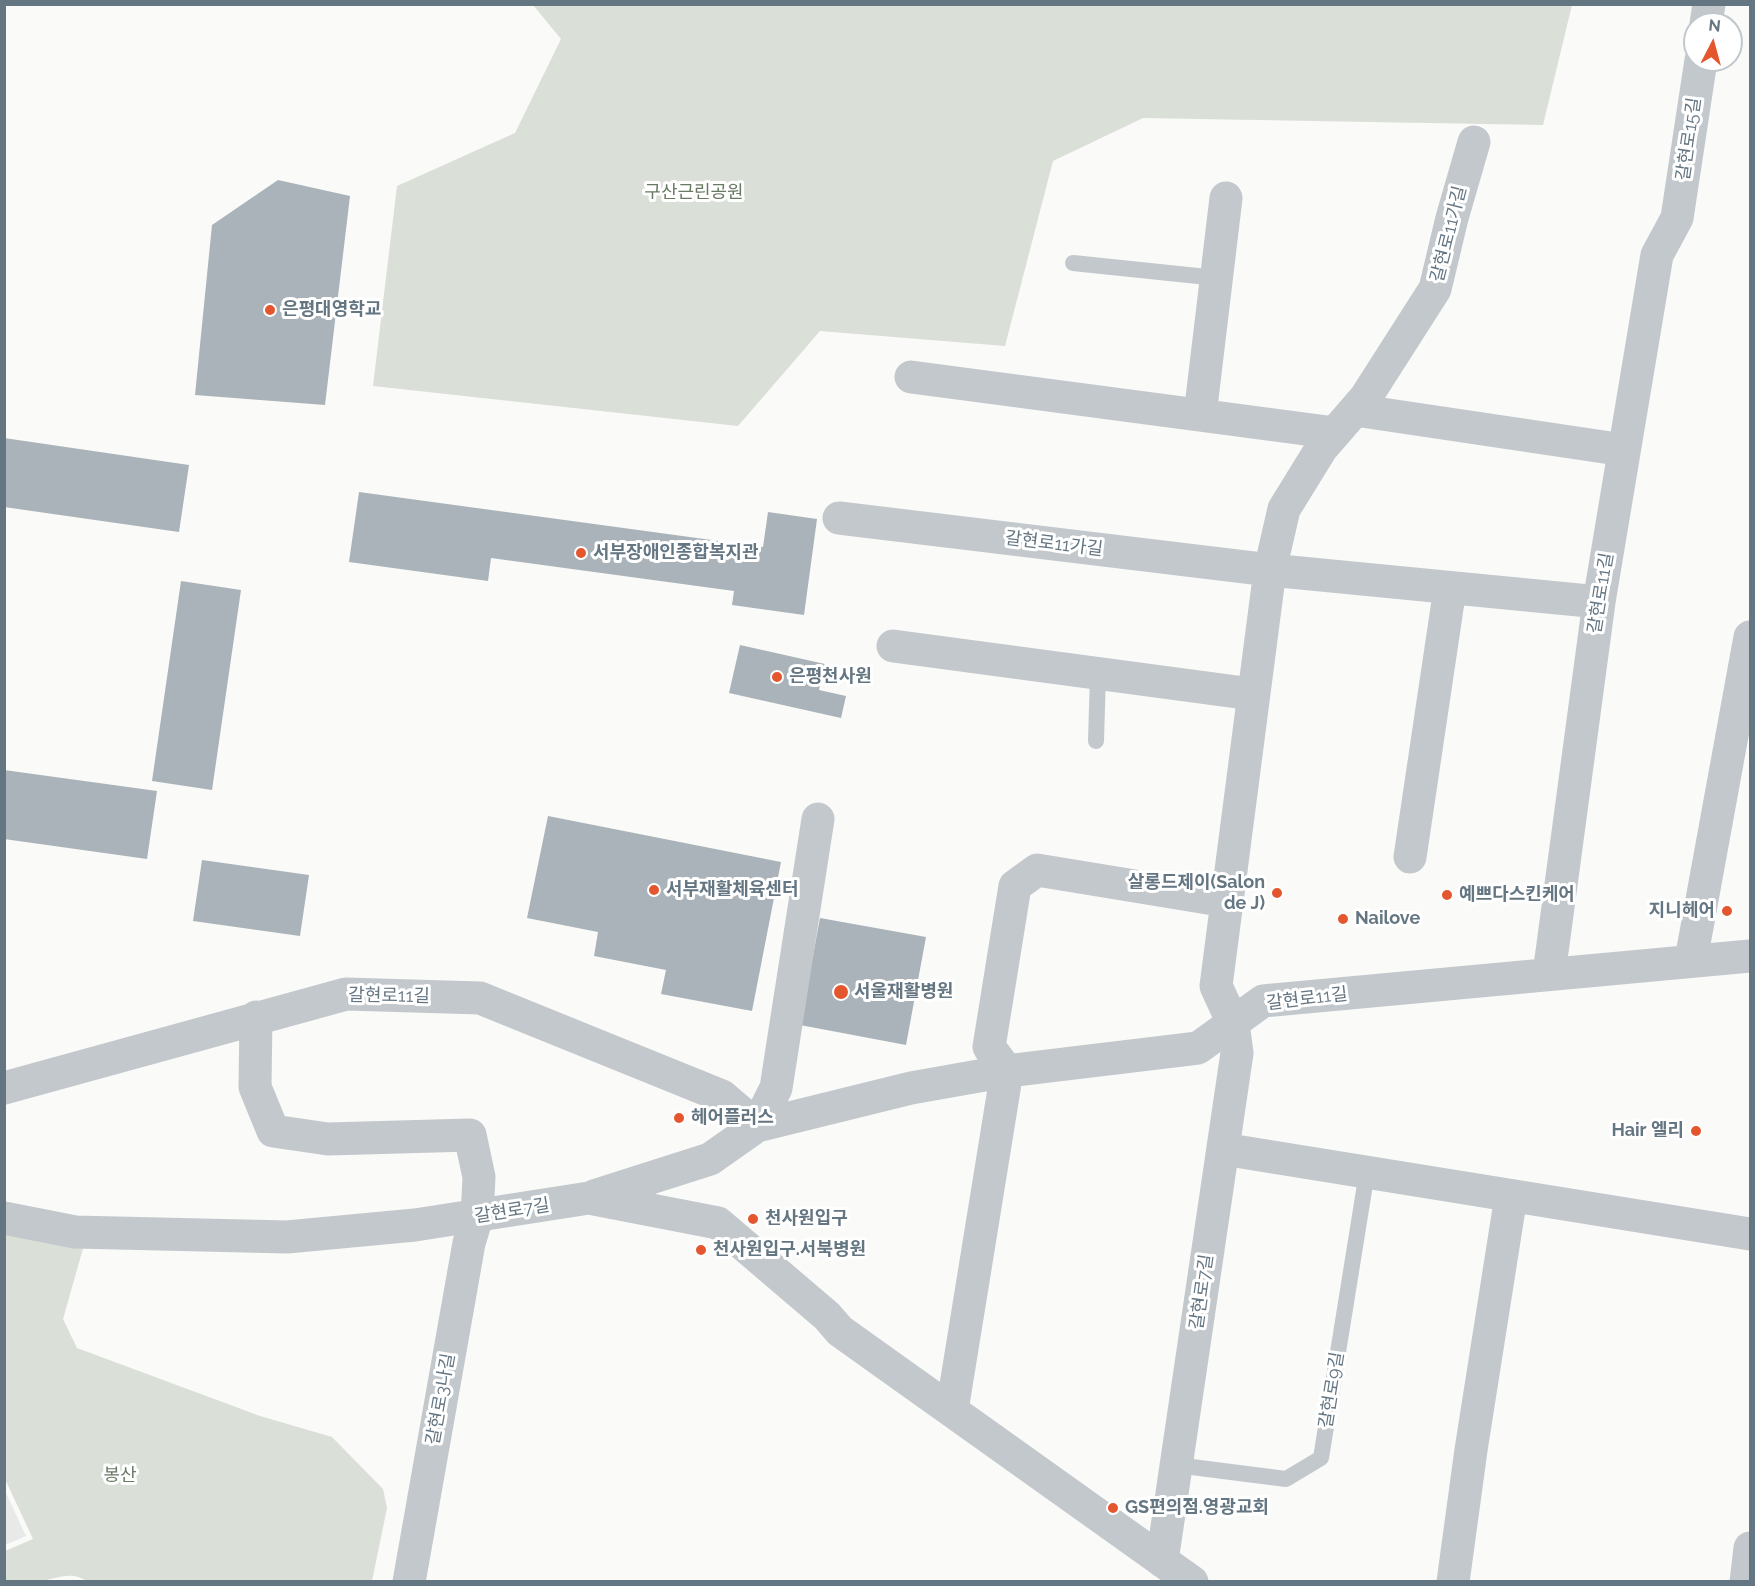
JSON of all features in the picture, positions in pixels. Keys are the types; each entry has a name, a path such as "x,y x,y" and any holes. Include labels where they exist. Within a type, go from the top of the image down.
{"street":[{"name":"갈현로15길","path":"1677,218 1699,72"},
{"name":"갈현로11가길","path":"1233,1023 1216,986 1252,694 1270,570 1284,509 1321,449 1366,397 1435,289 1474,142"},
{"path":"1200,415 1226,198"},
{"name":"갈현로11길","path":"1550,974 1599,602 1624,450 1657,255 1677,218"},
{"path":"911,377 1200,415 1345,422 1624,450"},
{"name":"갈현로11가길","path":"839,518 1270,570 1599,602"},
{"path":"1410,857 1450,588"},
{"path":"1691,960 1750,637"},
{"path":"893,646 1252,694"},
{"path":"757,1126 776,1088 818,819"},
{"path":"952,1410 1007,1071 989,1047 1015,886 1037,870 1226,901"},
{"name":"갈현로11길","path":"589,1198 711,1159 757,1126 911,1088 1007,1071 1198,1048 1263,1001 1750,956"},
{"name":"갈현로11길","path":"4,1088 345,994 480,998 722,1096 757,1126"},
{"name":"갈현로3나길","path":"256,1017 255,1087 273,1131 328,1138 470,1135 479,1177 477,1217 469,1243 409,1581"},
{"name":"갈현로7길","path":"1162,1561 1237,1053 1233,1023"},
{"path":"1223,1149 1750,1234"},
{"path":"1453,1581 1511,1196"},
{"name":"갈현로7길","path":"4,1218 75,1232 287,1237 477,1217 589,1198 718,1223 827,1317 840,1331 1192,1581"},
{"path":"1746,1581 1750,1548"}],"lane":[{"path":"1073,263 1217,278"},
{"path":"1096,741 1098,674"},
{"name":"갈현로9길","path":"1176,1465 1286,1479 1321,1458 1367,1172"}],"shaded area":[{"path":"5,1491 26,1536 4,1545"}],"green space":[{"name":"구산근린공원","path":"533,5 1572,5 1543,125 1143,118 1053,161 1005,346 820,331 738,426 373,386 397,186 515,133 561,39"},
{"name":"봉산","path":"5,1229 84,1245 63,1319 77,1348 260,1416 332,1437 383,1489 387,1508 372,1581 88,1582 75,1576 63,1576 38,1581 5,1581 5,1551 33,1539 5,1479"}],"building":[{"name":"은평대영학교","path":"278,180 350,196 325,405 195,395 212,225"},
{"path":"4,438 189,465 179,532 4,507"},
{"name":"서부장애인종합복지관","path":"359,492 763,547 768,512 817,519 804,615 732,605 734,591 491,558 488,581 349,562"},
{"path":"181,581 241,590 212,790 152,781"},
{"name":"은평천사원","path":"740,645 825,664 819,690 846,696 841,718 729,693"},
{"path":"4,770 157,791 147,859 4,839"},
{"name":"서부재활체육센터","path":"548,816 781,862 752,1011 661,994 666,970 594,956 598,932 527,918"},
{"path":"202,860 309,875 300,936 193,921"},
{"path":"820,918 926,937 906,1045 800,1025"}],"place":[{"name":"은평대영학교","path":"270,310"},
{"name":"서부장애인종합복지관","path":"581,553"},
{"name":"은평천사원","path":"777,677"},
{"name":"서부재활체육센터","path":"654,890"},
{"name":"살롱드제이(Salon de J)","path":"1277,893"},
{"name":"예쁘다스킨케어","path":"1447,895"},
{"name":"지니헤어","path":"1727,911"},
{"name":"Nailove","path":"1343,919"},
{"name":"서울재활병원","path":"841,992"},
{"name":"헤어플러스","path":"679,1118"},
{"name":"Hair 엘리","path":"1696,1131"},
{"name":"천사원입구","path":"753,1219"},
{"name":"천사원입구.서북병원","path":"701,1250"},
{"name":"GS편의점.영광교회","path":"1113,1508"}]}
